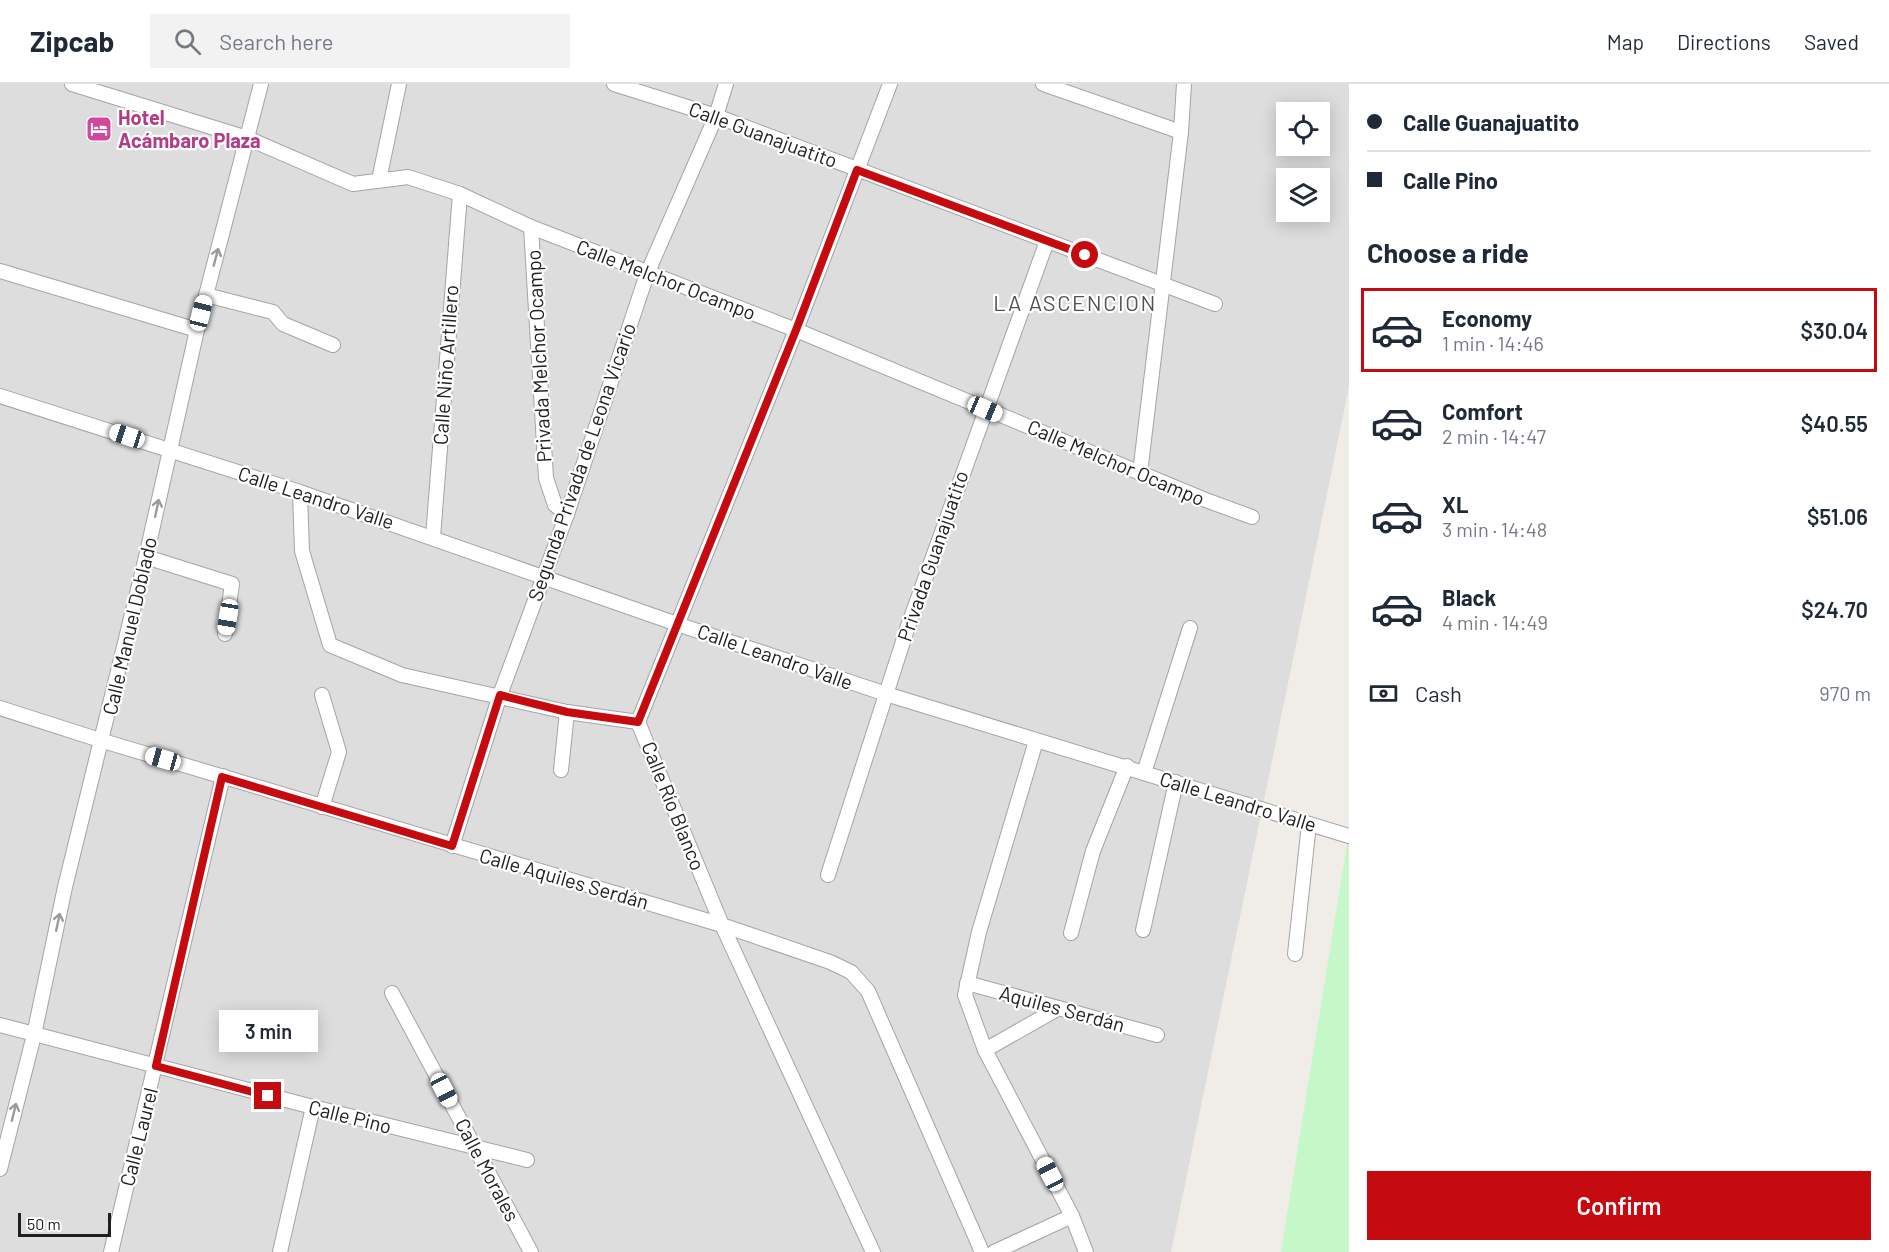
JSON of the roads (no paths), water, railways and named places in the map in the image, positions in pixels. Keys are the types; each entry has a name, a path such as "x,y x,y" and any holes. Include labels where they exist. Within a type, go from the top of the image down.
{"street":[{"name":"Calle Melchor Ocampo","path":"72,84 247,138 353,184 408,177 460,194 531,227 796,330 1252,517"},
{"name":"Calle Manuel Doblado","path":"0,1169 34,1035 65,887 103,741 146,557 196,330 261,84"},
{"path":"379,180 399,84"},
{"name":"Calle Guanajuatito","path":"614,84 716,116 1215,304"},
{"name":"Segunda Privada de Leona Vicario","path":"452,846 500,695 567,514 647,274 716,116 726,84"},
{"name":"Calle Río Blanco","path":"873,1252 722,925 638,722 796,330 890,84"},
{"path":"1043,84 1181,132"},
{"path":"1140,473 1181,132 1184,84"},
{"name":"Calle Niño Artillero","path":"433,537 460,194"},
{"name":"Privada Melchor Ocampo","path":"531,227 546,478 555,505 567,514"},
{"name":"Privada Guanajuatito","path":"828,874 886,694 985,409 1047,241"},
{"path":"0,271 196,330"},
{"path":"206,295 273,312 283,324 333,345"},
{"name":"Calle Leandro Valle","path":"0,396 300,492 677,624 886,694 1036,741 1127,766 1349,836"},
{"path":"300,492 302,550 330,645 402,675 500,695 567,712 638,722"},
{"path":"146,557 232,584 225,634"},
{"path":"1144,773 1190,628"},
{"path":"322,695 339,752 322,807"},
{"name":"Calle Aquiles Serdán","path":"0,708 222,777 722,925 830,962 851,972 868,991 982,1252"},
{"path":"561,770 567,712"},
{"path":"1036,741 979,932 965,995 985,1050 1072,1216 1086,1252"},
{"path":"1071,933 1093,851 1127,766"},
{"name":"Calle Laurel","path":"111,1252 222,777"},
{"path":"1143,930 1176,782"},
{"path":"1295,954 1309,824"},
{"name":"Aquiles Serdán","path":"967,983 1157,1035"},
{"name":"Calle Morales","path":"392,993 531,1252"},
{"path":"985,1050 1059,1008"},
{"name":"Calle Pino","path":"0,1025 527,1160"},
{"path":"280,1252 313,1107"},
{"path":"994,1252 1072,1216"},
{"path":"1026,1238 1032,1252"}],"place":[{"name":"Hotel Acámbaro Plaza","path":"99,129"}],"district":[{"name":"LA ASCENCION","path":"1075,303"}]}
